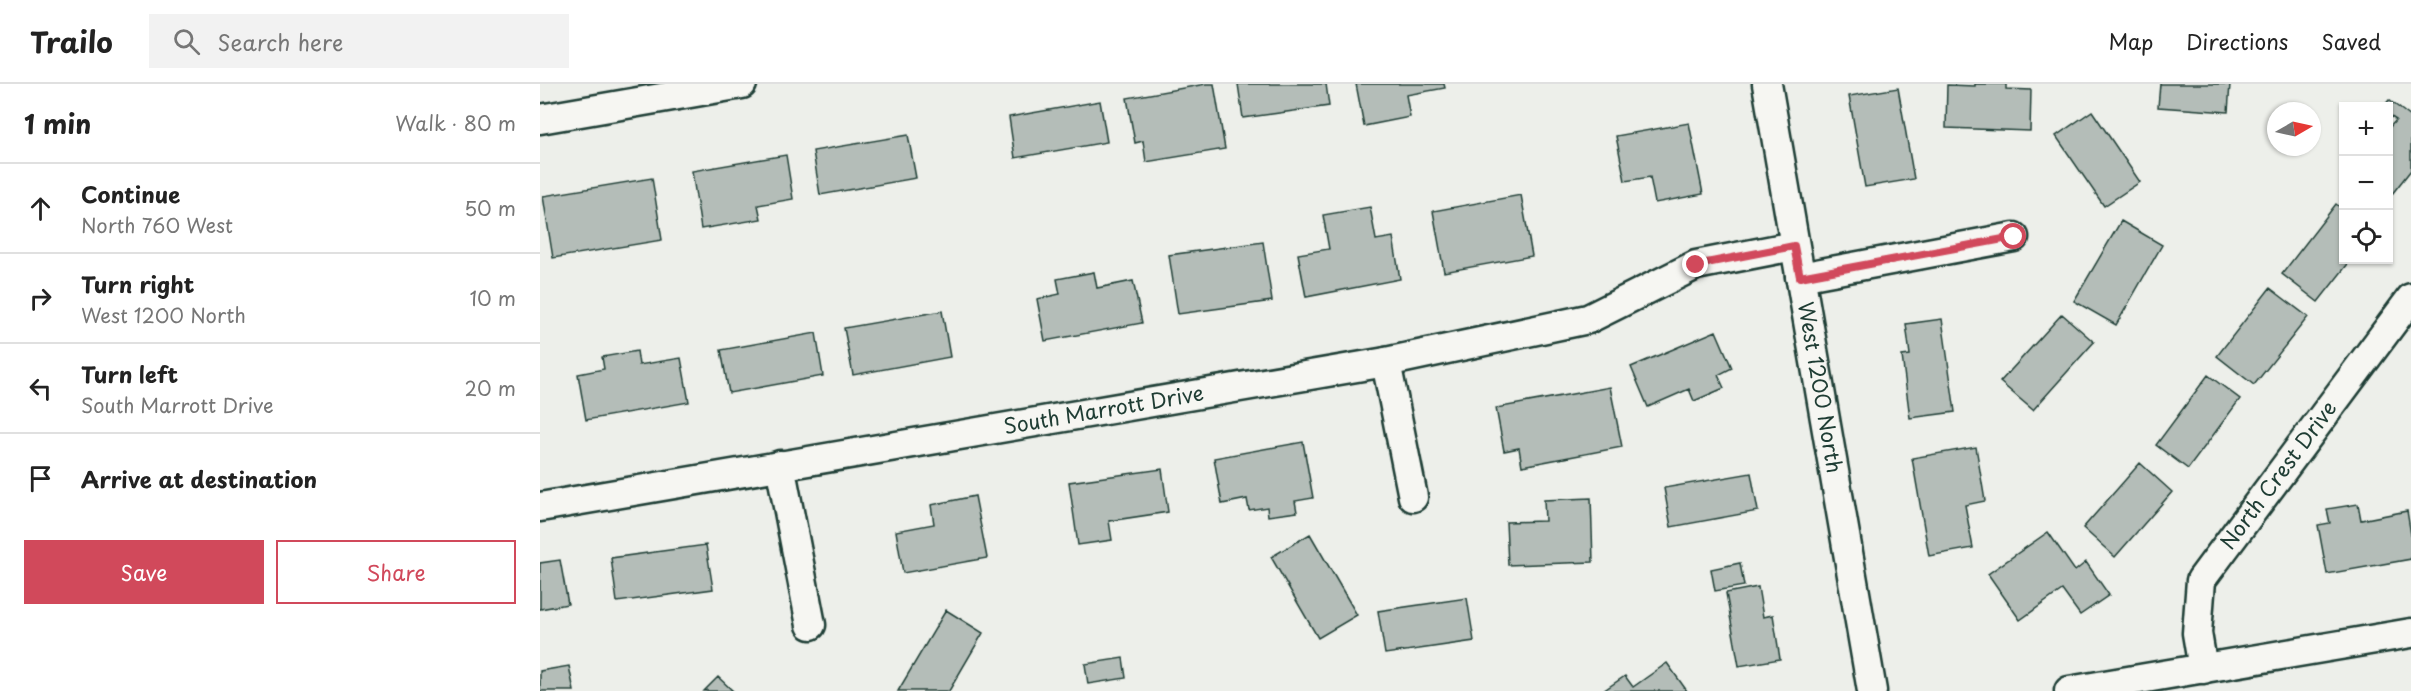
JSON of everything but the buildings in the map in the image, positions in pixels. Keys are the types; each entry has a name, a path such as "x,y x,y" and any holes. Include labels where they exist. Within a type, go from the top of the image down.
{"street":[{"path":"540,119 742,84"},
{"name":"West 1200 North","path":"1767,84 1872,691"},
{"path":"1800,277 2014,237"},
{"name":"South Marrott Drive","path":"540,507 1386,362 1588,319 1696,265 1794,246"},
{"name":"North Crest Drive","path":"2203,669 2197,633 2201,580 2411,298"},
{"path":"1386,362 1413,497"},
{"path":"780,465 811,624"},
{"path":"2070,691 2411,633"}],"route":[{"path":"1696,265 1794,246 1800,277 2014,237"}]}
